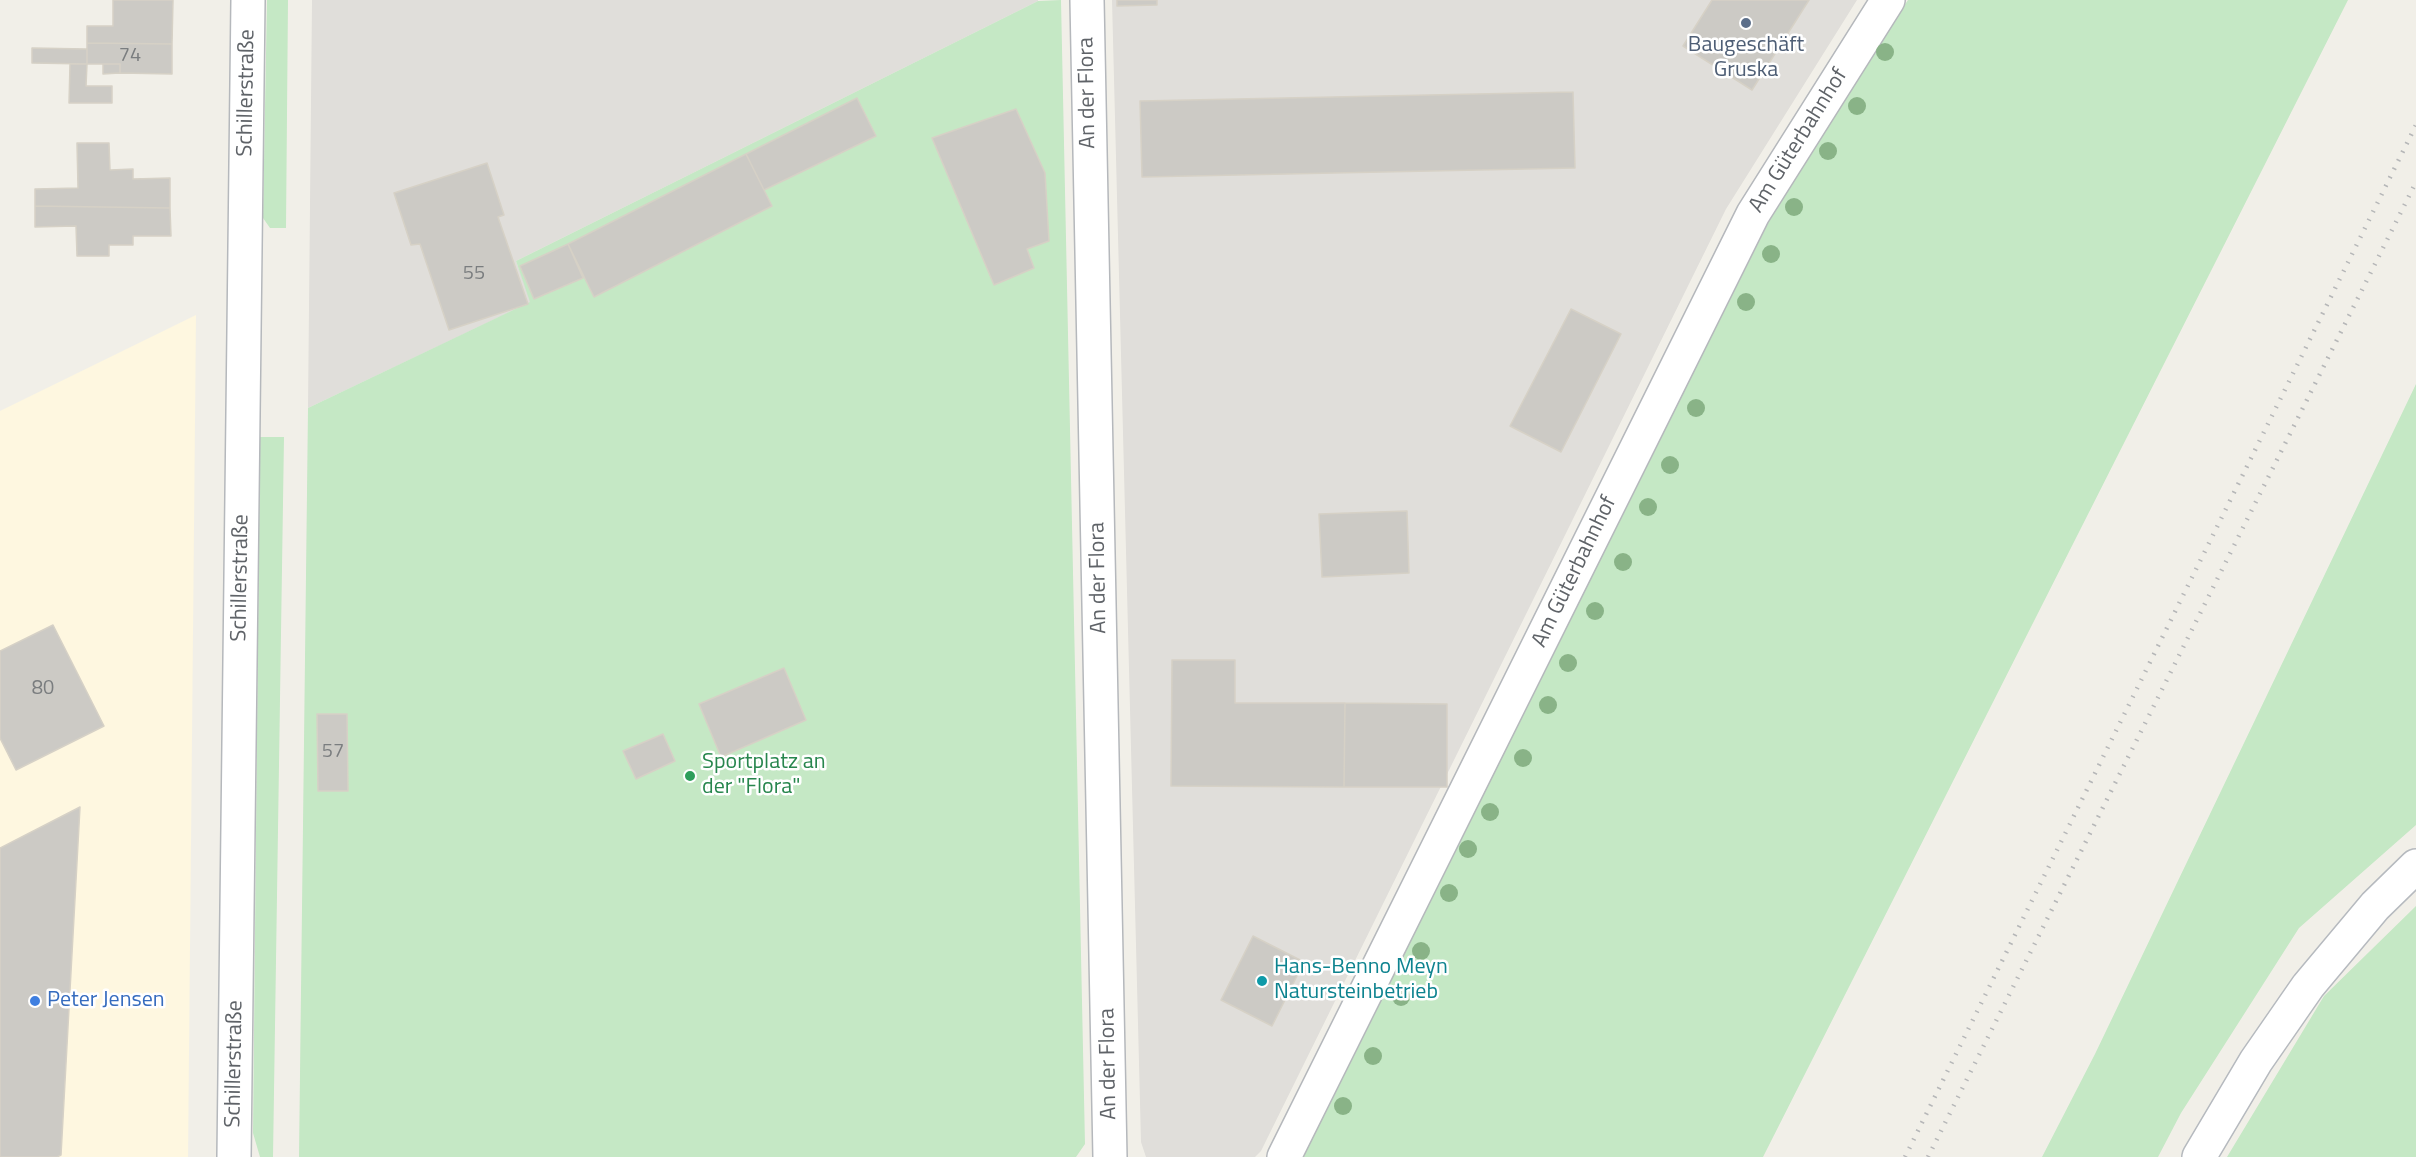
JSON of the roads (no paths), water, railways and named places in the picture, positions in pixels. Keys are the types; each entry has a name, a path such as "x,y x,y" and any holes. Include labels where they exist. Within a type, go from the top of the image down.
{"street":[{"name":"Schillerstraße","path":"234,1157 248,0"},
{"name":"An der Flora","path":"1087,0 1110,1157"},
{"name":"Am Güterbahnhof","path":"1284,1157 1753,214 1888,0"},
{"path":"2199,1157 2256,1061 2308,986 2375,906 2416,866"}],"railway":[{"path":"1905,1157 2416,125"},
{"path":"1928,1157 2416,182"}],"place":[{"name":"Baugeschäft Gruska","path":"1746,23"},
{"name":"Sportplatz an der \"Flora\"","path":"690,776"},
{"name":"Hans-Benno Meyn Natursteinbetrieb","path":"1262,981"},
{"name":"Peter Jensen","path":"35,1001"}]}
